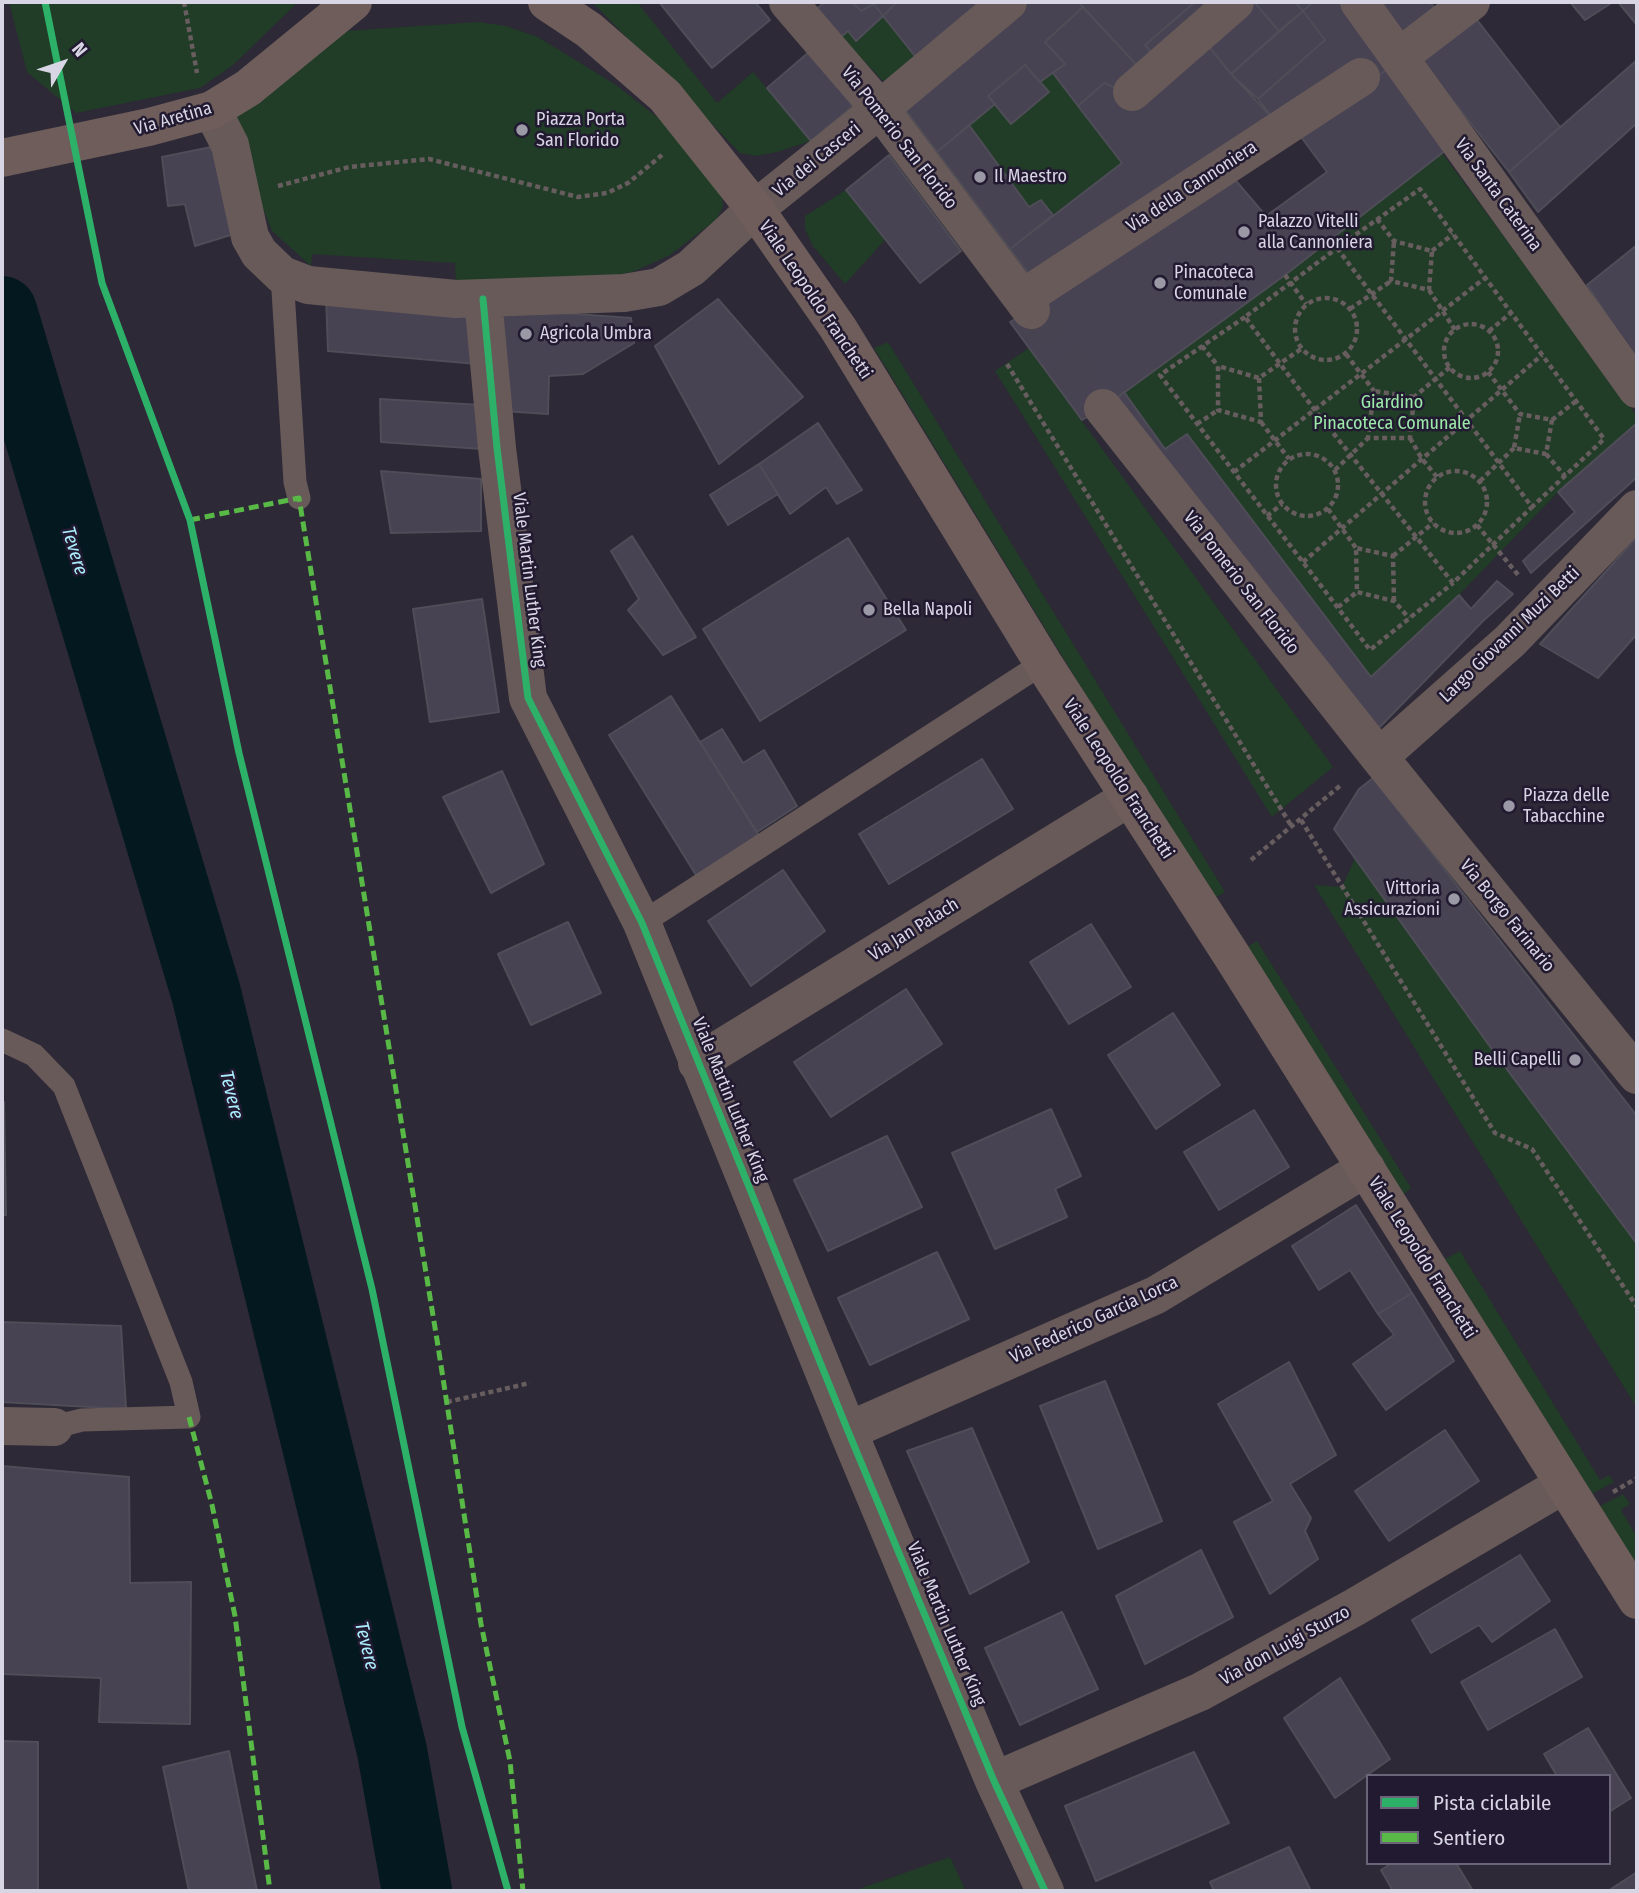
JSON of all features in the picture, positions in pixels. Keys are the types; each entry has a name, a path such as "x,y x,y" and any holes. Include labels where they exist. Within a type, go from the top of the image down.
{"main road":[{"name":"Via Aretina","path":"2,158 149,127 212,110 248,88 353,2"},
{"name":"Viale Leopoldo Franchetti","path":"547,2 589,30 665,96 755,209 838,328 1044,663 1637,1600"}],"street":[{"name":"Via Pomerio San Florido","path":"788,2 880,109 1027,304"},
{"name":"Via dei Casceri","path":"755,209 1008,2"},
{"path":"1132,92 1235,2"},
{"name":"Via Santa Caterina","path":"1359,2 1386,61 1637,389"},
{"name":"Via della Cannoniera","path":"1027,304 1471,2"},
{"path":"212,110 230,145 250,237 259,253 282,275 308,285 456,299 624,293 659,287 691,268 755,209"},
{"name":"Viale Martin Luther King","path":"482,299 496,448 528,698 642,923 848,1431 995,1781 1045,1891"},
{"name":"Via Pomerio San Florido","path":"1103,408 1379,757"},
{"name":"Largo Giovanni Muzi Betti","path":"1379,757 1510,640 1637,509"},
{"name":"Via Borgo Farinario","path":"1379,757 1637,1075"},
{"name":"Via Jan Palach","path":"697,1063 1130,797"},
{"name":"Via Federico Garcia Lorca","path":"848,1431 1156,1295 1366,1168"},
{"path":"2,1426 54,1427"},
{"name":"Via don Luigi Sturzo","path":"995,1781 1200,1692 1355,1607 1563,1485"}],"lane":[{"path":"282,275 295,482 299,498"},
{"path":"642,923 1044,663"},
{"path":"2,1040 34,1055 64,1086 181,1382 189,1417 82,1420 54,1427"}],"path":[{"path":"184,2 197,76"},
{"path":"266,188 349,167 429,159 578,197 607,193 628,183 671,147"},
{"path":"1420,189 1604,439 1452,583 1370,650 1160,375 1245,317 1377,219 1420,189"},
{"path":"1377,219 1394,241 1432,251"},
{"path":"1429,290 1432,251 1453,234"},
{"path":"1391,281 1394,241"},
{"path":"1337,248 1532,507"},
{"path":"1285,275 1306,304"},
{"path":"1234,472 1485,278"},
{"path":"1350,309 1391,281 1429,290 1455,330"},
{"path":"1324,297 1343,302 1350,309 1357,327 1352,346 1346,354 1327,361 1301,349 1296,340 1295,321 1306,304 1324,297"},
{"path":"1489,331 1511,313"},
{"path":"1245,317 1452,583"},
{"path":"1472,324 1482,326 1495,338 1497,357 1488,372 1480,376 1464,376 1450,367 1444,351 1446,342 1455,330 1472,324"},
{"path":"1202,346 1218,366 1259,378"},
{"path":"1259,378 1301,349"},
{"path":"1346,354 1374,391 1413,397"},
{"path":"1303,562 1542,355"},
{"path":"1007,364 1292,827"},
{"path":"1218,366 1218,410"},
{"path":"1437,477 1409,438 1413,397 1450,367"},
{"path":"1488,372 1520,414 1552,420"},
{"path":"1259,378 1261,422 1289,459"},
{"path":"1335,470 1368,438 1374,391"},
{"path":"1546,454 1552,420 1576,401"},
{"path":"1197,425 1218,410"},
{"path":"1218,410 1261,422"},
{"path":"1480,481 1514,448 1520,414"},
{"path":"1368,438 1409,438"},
{"path":"1514,448 1546,454 1565,476"},
{"path":"1309,453 1320,456 1335,470 1338,490 1328,509 1310,516 1300,515 1282,504 1276,485 1282,466 1289,459 1298,454 1309,453"},
{"path":"1454,470 1472,475 1480,481 1487,499 1487,509 1477,525 1460,533 1441,529 1433,523 1427,515 1425,505 1426,494 1437,477 1454,470"},
{"path":"1267,516 1282,504"},
{"path":"1328,509 1356,548 1357,592"},
{"path":"1392,556 1433,523"},
{"path":"1477,525 1525,583"},
{"path":"1356,548 1392,556"},
{"path":"1392,556 1394,601"},
{"path":"1338,607 1357,592"},
{"path":"1357,592 1394,601 1409,618"},
{"path":"1251,860 1341,785"},
{"path":"1301,820 1495,1133 1532,1149 1637,1307"},
{"path":"447,1402 530,1383"}],"green space":[{"path":"9,2 298,2 232,66 200,88 76,113 27,72"},
{"path":"592,2 637,2 717,103 753,72 811,141 756,156 740,153"},
{"path":"883,16 918,60 883,81 841,37 848,31 856,40"},
{"path":"478,22 506,26 538,37 616,85 666,124 721,186 723,206 717,219 670,255 635,271 594,280 456,285 455,263 312,254 311,266 272,231 256,191 233,114 346,31"},
{"path":"1053,73 1122,163 1053,215 1041,200 1029,207 969,125 995,104 1012,124 1049,93 1040,82"},
{"name":"Giardino Pinacoteca Comunale","path":"1442,153 1637,416 1637,423 1558,492 1459,595 1371,677 1187,434 1165,449 1124,392 1285,275"},
{"path":"846,190 885,240 845,284 813,246 805,229 805,216"},
{"path":"888,342 1225,892 1211,900 874,348"},
{"path":"1029,348 1333,767 1272,817 995,371"},
{"path":"1355,858 1491,1048 1637,1244 1637,1408 1314,885 1342,887"},
{"path":"1257,941 1411,1188 1403,1195 1247,947"},
{"path":"1460,1251 1600,1480 1609,1475 1614,1482 1590,1495 1445,1259"},
{"path":"1623,1494 1630,1504 1621,1510 1637,1537 1637,1568 1598,1507"},
{"path":"950,1857 966,1891 853,1891"}],"building":[{"path":"659,2 755,2 770,20 712,68"},
{"path":"825,2 852,2 861,11 874,4 883,16 856,41 848,31 841,37 815,10"},
{"path":"852,2 897,2 883,16 874,4 861,11"},
{"path":"897,2 994,2 918,60 883,16"},
{"path":"1027,2 1078,2 1083,7 1045,42 1065,64 1040,82 1025,65 988,96 995,104 937,152 904,108"},
{"path":"1078,2 1195,2 1145,45 1158,60 1144,73"},
{"path":"1195,2 1205,2 1213,11 1158,60 1145,45"},
{"path":"1244,2 1254,2 1279,31 1231,74 1202,38"},
{"path":"1254,2 1295,2 1303,11 1279,31"},
{"path":"1295,2 1313,2 1303,11"},
{"path":"1313,2 1350,2 1394,65 1367,83 1277,123 1258,99 1325,40 1303,11"},
{"path":"1380,2 1430,2 1440,15 1408,40"},
{"path":"1570,2 1613,2 1585,20"},
{"path":"1618,2 1637,2 1637,25"},
{"path":"1083,7 1144,73 1126,92 1104,83 1078,106 1053,73 1065,64 1045,42"},
{"path":"1303,11 1325,40 1258,99 1231,74"},
{"path":"1474,16 1560,127 1509,172 1422,61"},
{"path":"1202,38 1277,123 1032,278 1010,249 1122,163 1078,106 1104,83 1126,92"},
{"path":"809,52 854,105 811,141 767,88"},
{"path":"1637,60 1637,123 1538,212 1509,172"},
{"path":"1025,65 1049,92 1011,124 988,96"},
{"name":"Palazzo Vitelli alla Cannoniera","path":"1394,65 1450,147 1285,275 1103,408 1082,420 1010,322 1231,175 1266,216 1327,172 1296,130"},
{"path":"969,125 1029,207 1041,200 1053,215 1010,249 937,152"},
{"path":"221,145 237,233 195,246 185,204 168,206 162,157"},
{"path":"889,155 961,251 920,283 846,190"},
{"path":"1637,245 1637,360 1587,285"},
{"path":"326,295 475,306 477,364 328,351"},
{"path":"718,299 803,397 719,464 655,346"},
{"path":"494,308 631,318 634,343 583,374 549,376 548,414 503,411"},
{"path":"1124,392 1165,449 1187,434 1371,677 1459,595 1471,609 1497,581 1513,594 1483,621 1373,734 1114,400"},
{"path":"380,399 481,405 482,449 381,442"},
{"path":"818,423 862,490 837,504 826,487 790,514 759,464"},
{"path":"1637,423 1637,477 1531,573 1523,561 1575,512 1558,492"},
{"path":"759,464 778,494 728,525 710,495"},
{"path":"381,471 481,479 481,531 391,533"},
{"path":"632,536 696,637 663,655 628,610 639,599 611,551"},
{"path":"1637,537 1637,634 1598,678 1540,644"},
{"path":"848,538 906,630 760,721 703,629"},
{"path":"482,599 499,712 430,722 413,609"},
{"path":"671,696 759,836 696,875 609,735"},
{"path":"722,729 743,763 764,750 797,806 757,832 700,742"},
{"path":"982,759 1013,809 889,884 859,834"},
{"path":"502,771 544,864 491,893 443,797"},
{"path":"1373,778 1637,1116 1637,1244 1491,1048 1334,829 1359,789"},
{"path":"783,870 825,931 751,986 708,921"},
{"path":"568,922 601,993 531,1025 498,954"},
{"path":"1091,924 1131,987 1069,1024 1030,962"},
{"path":"906,989 942,1044 831,1117 794,1062"},
{"path":"1173,1013 1220,1085 1156,1129 1108,1055"},
{"path":"2,1101 4,1102 6,1215 2,1215"},
{"path":"1051,1109 1081,1176 1055,1189 1067,1217 995,1249 952,1153"},
{"path":"1254,1110 1289,1167 1219,1210 1184,1152"},
{"path":"887,1136 922,1207 828,1251 794,1180"},
{"path":"1356,1205 1412,1293 1378,1314 1350,1270 1319,1290 1292,1246"},
{"path":"937,1252 969,1319 870,1365 838,1298"},
{"path":"1412,1293 1454,1361 1386,1410 1353,1364 1394,1335 1378,1314"},
{"path":"2,1322 121,1326 126,1409 2,1402"},
{"path":"1289,1362 1336,1455 1290,1484 1311,1518 1305,1531 1318,1559 1270,1594 1234,1522 1273,1501 1218,1404"},
{"path":"1105,1381 1162,1521 1098,1549 1040,1406"},
{"path":"972,1428 1029,1562 970,1594 907,1451"},
{"path":"1445,1430 1479,1481 1389,1541 1355,1491"},
{"path":"2,1466 129,1477 130,1583 191,1582 190,1724 99,1722 101,1678 2,1674"},
{"path":"1201,1550 1233,1617 1145,1664 1116,1596"},
{"path":"1520,1555 1550,1601 1492,1642 1479,1625 1431,1653 1412,1620"},
{"path":"1062,1612 1098,1689 1020,1725 985,1648"},
{"path":"1555,1629 1582,1677 1488,1730 1461,1682"},
{"path":"1340,1678 1390,1759 1335,1798 1284,1718"},
{"path":"1588,1728 1631,1798 1611,1811 1611,1774 1556,1774 1544,1754"},
{"path":"2,1741 38,1742 38,1891 2,1891"},
{"path":"229,1751 257,1891 189,1891 163,1767"},
{"path":"1194,1752 1229,1823 1096,1881 1065,1806"},
{"path":"1289,1847 1311,1891 1214,1891 1210,1882"},
{"path":"1389,1865 1457,1865 1473,1891 1393,1891 1381,1870"},
{"path":"1637,1872 1637,1891 1608,1891"}],"waterway":[{"name":"Tevere","path":"2,311 206,993 392,1751 417,1891"}],"tunnel":[{"path":"1031,310 1103,408"}],"marked path":[{"path":"190,520 299,498 481,1624 510,1761 523,1891"},
{"path":"189,1417 212,1505 235,1616 270,1891"}],"cycle path":[{"path":"45,2 102,283 190,520 239,753 372,1289 462,1727 508,1891"},
{"path":"483,299 497,448 528,698 642,923 848,1431 994,1781 1045,1891"}],"place":[{"name":"Piazza Porta San Florido","path":"522,130"},
{"name":"Il Maestro","path":"980,177"},
{"name":"Palazzo Vitelli alla Cannoniera","path":"1244,232"},
{"name":"Pinacoteca Comunale","path":"1160,283"},
{"name":"Agricola Umbra","path":"526,334"},
{"name":"Bella Napoli","path":"869,610"},
{"name":"Piazza delle Tabacchine","path":"1509,806"},
{"name":"Vittoria Assicurazioni","path":"1454,899"},
{"name":"Belli Capelli","path":"1575,1060"}]}
